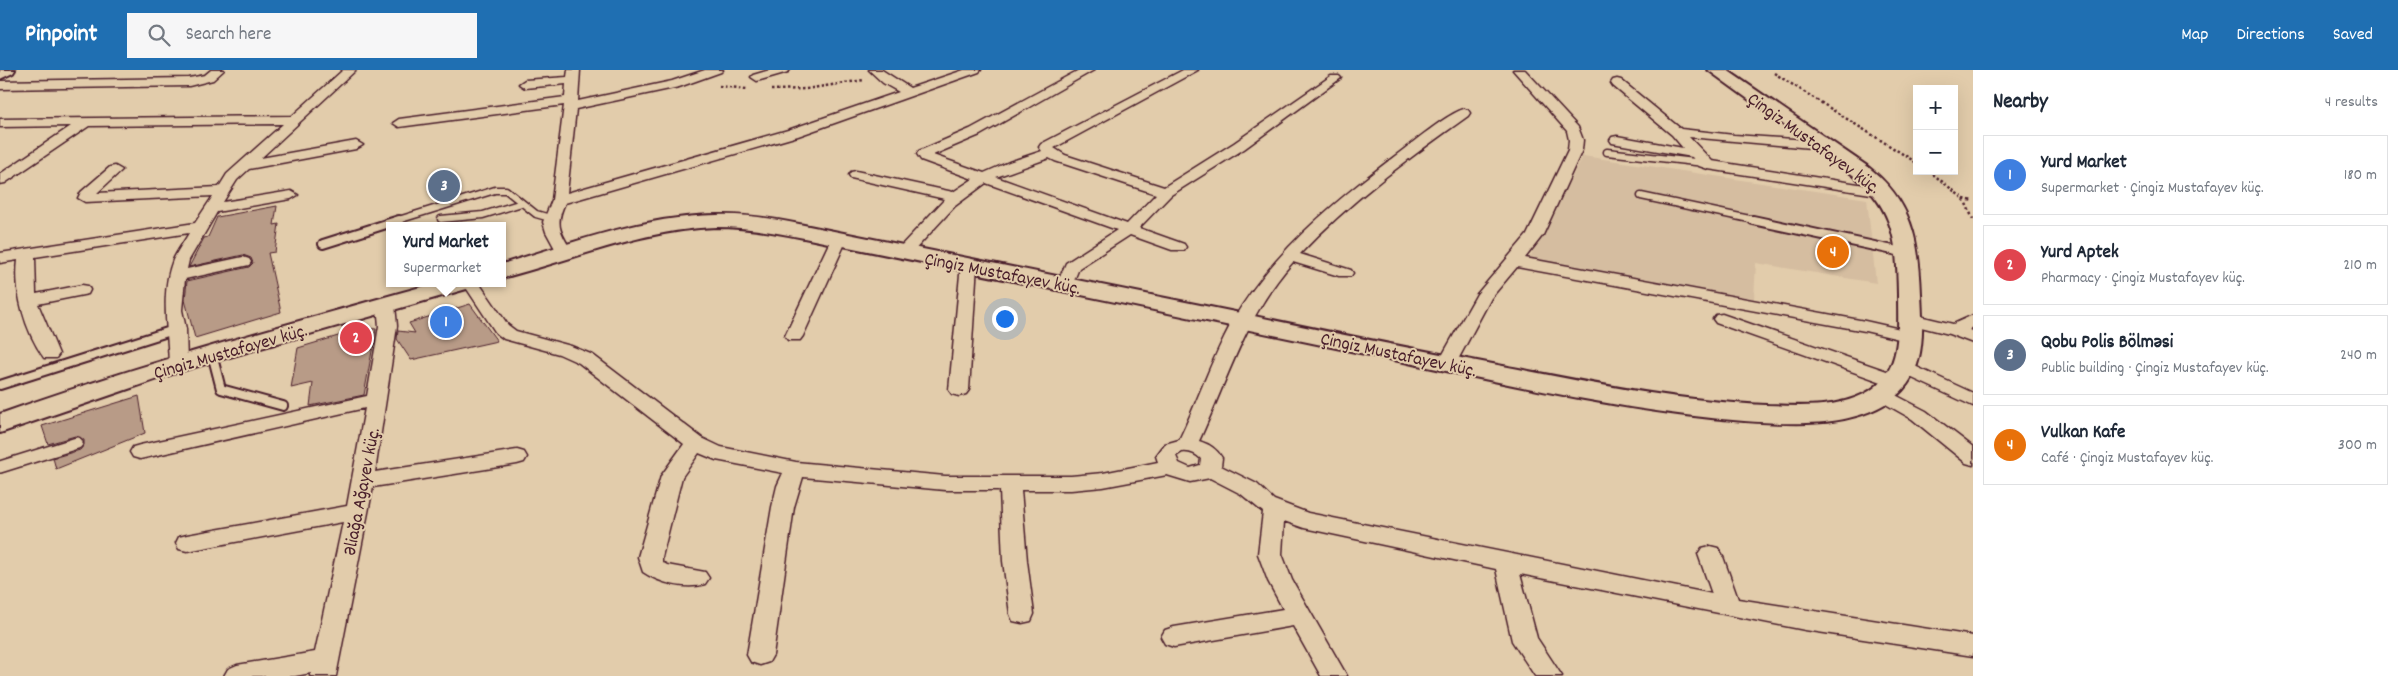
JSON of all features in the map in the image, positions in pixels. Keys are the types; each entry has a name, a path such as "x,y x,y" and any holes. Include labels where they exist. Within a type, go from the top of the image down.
{"street":[{"path":"2,74 188,82 209,78 218,70"},
{"path":"178,364 177,329 173,310 177,276 182,260 200,227 222,191 245,165 350,70"},
{"path":"666,70 675,84"},
{"path":"399,123 480,111 571,103 675,84 716,70"},
{"path":"757,77 784,70"},
{"path":"559,200 792,133 975,70"},
{"path":"1088,70 975,132 924,154 926,158 1178,247"},
{"path":"1166,192 1060,158 1051,153 1046,147 1192,70"},
{"path":"1447,364 1475,310 1490,287 1526,248 1535,235 1575,150 1576,140 1573,130 1519,70"},
{"name":"Çingiz Mustafayev küç.","path":"506,270 652,230 713,221 754,223 969,264 1447,364 1655,402 1758,414 1816,414 1861,405 1895,381 1911,328 1907,254 1896,210 1884,192 1860,171 1716,70"},
{"path":"878,73 909,93"},
{"path":"525,84 574,75 559,200 550,218 551,226 565,253"},
{"path":"1065,284 1072,266 1100,246 1130,229 1166,192 1239,146 1335,78"},
{"path":"1617,83 1678,132 1700,158"},
{"path":"1187,445 1205,409 1214,383 1242,321 1268,282 1290,256 1377,177 1464,113"},
{"path":"0,124 296,120"},
{"path":"0,180 86,122"},
{"path":"1678,132 1759,142 1822,145"},
{"path":"1617,140 1700,158 1717,167 1884,192"},
{"path":"245,165 356,145"},
{"path":"904,252 956,197 983,179 1032,157 1051,153"},
{"path":"115,170 86,195 85,198 222,191"},
{"path":"856,175 956,197"},
{"path":"213,208 291,194"},
{"path":"0,258 200,227"},
{"path":"794,336 840,239"},
{"path":"27,254 24,267 30,313 50,354"},
{"path":"1290,256 1345,274"},
{"path":"1513,261 1865,326 1955,330 1973,338"},
{"path":"177,276 243,262"},
{"path":"959,390 969,264"},
{"name":"Çingiz Mustafayev küç.","path":"0,424 84,394 178,364 448,287"},
{"path":"473,287 502,329 510,335 565,350 586,358 694,444 716,453 796,469 904,481 1010,484 1103,480 1170,466"},
{"path":"28,301 82,290"},
{"name":"Əliağa Ağayev küç.","path":"324,668 364,481 388,326 386,305"},
{"path":"1722,320 1895,381 1973,400"},
{"path":"1955,330 1973,320"},
{"path":"1895,381 1919,415 1973,458"},
{"path":"140,452 376,400"},
{"path":"694,444 672,476 650,557 651,566 662,573 697,578"},
{"path":"1187,445 1195,446 1212,458 1210,469 1199,474 1183,474 1170,466 1166,456 1173,448 1187,445"},
{"path":"364,481 516,458"},
{"path":"760,655 783,507 788,486 796,469"},
{"path":"1210,469 1249,489 1266,505 1304,520 1506,563 1866,632 1973,646"},
{"path":"1010,484 1015,561 1022,614"},
{"path":"1274,508 1270,554 1280,581 1334,676"},
{"path":"187,542 357,512"},
{"path":"1710,554 1728,606"},
{"path":"1506,563 1525,641 1549,676"},
{"path":"1174,637 1301,615"},
{"path":"237,676 324,668"}],"lane":[{"path":"1607,152 1700,158"},
{"path":"393,222 496,190 506,190 536,214 550,218"},
{"path":"1641,196 1907,254"},
{"path":"441,219 474,217 522,203"},
{"path":"323,244 386,224"},
{"path":"0,385 177,329"},
{"path":"212,354 221,389 283,406"},
{"path":"0,467 77,443"}],"path":[{"path":"769,90 799,91 823,88 878,73"},
{"path":"1774,73 1913,160"},
{"path":"694,79 716,85 751,89"},
{"path":"1934,175 1964,199 1973,201"},
{"path":"1964,199 1973,219"}],"shaded area":[{"path":"1583,156 1867,199 1876,283 1756,263 1754,299 1529,259"}],"building":[{"path":"277,206 274,225 279,224 275,252 268,253 281,312 195,338 185,300 187,281 249,267 253,263 251,258 243,255 189,267 204,238 208,237 217,217"},
{"path":"470,304 497,341 411,360 397,339 398,331 415,333 409,323"},
{"path":"365,328 376,329 364,395 310,406 313,383 291,388 298,348"},
{"path":"139,396 145,433 56,469 53,458 80,450 84,445 84,440 75,436 48,444 42,426"}],"place":[{"name":"Qobu Polis Bölməsi","path":"444,186"},
{"name":"Vulkan Kafe","path":"1833,252"},
{"name":"Yurd Market","path":"446,322"},
{"name":"Yurd Aptek","path":"356,338"}]}
